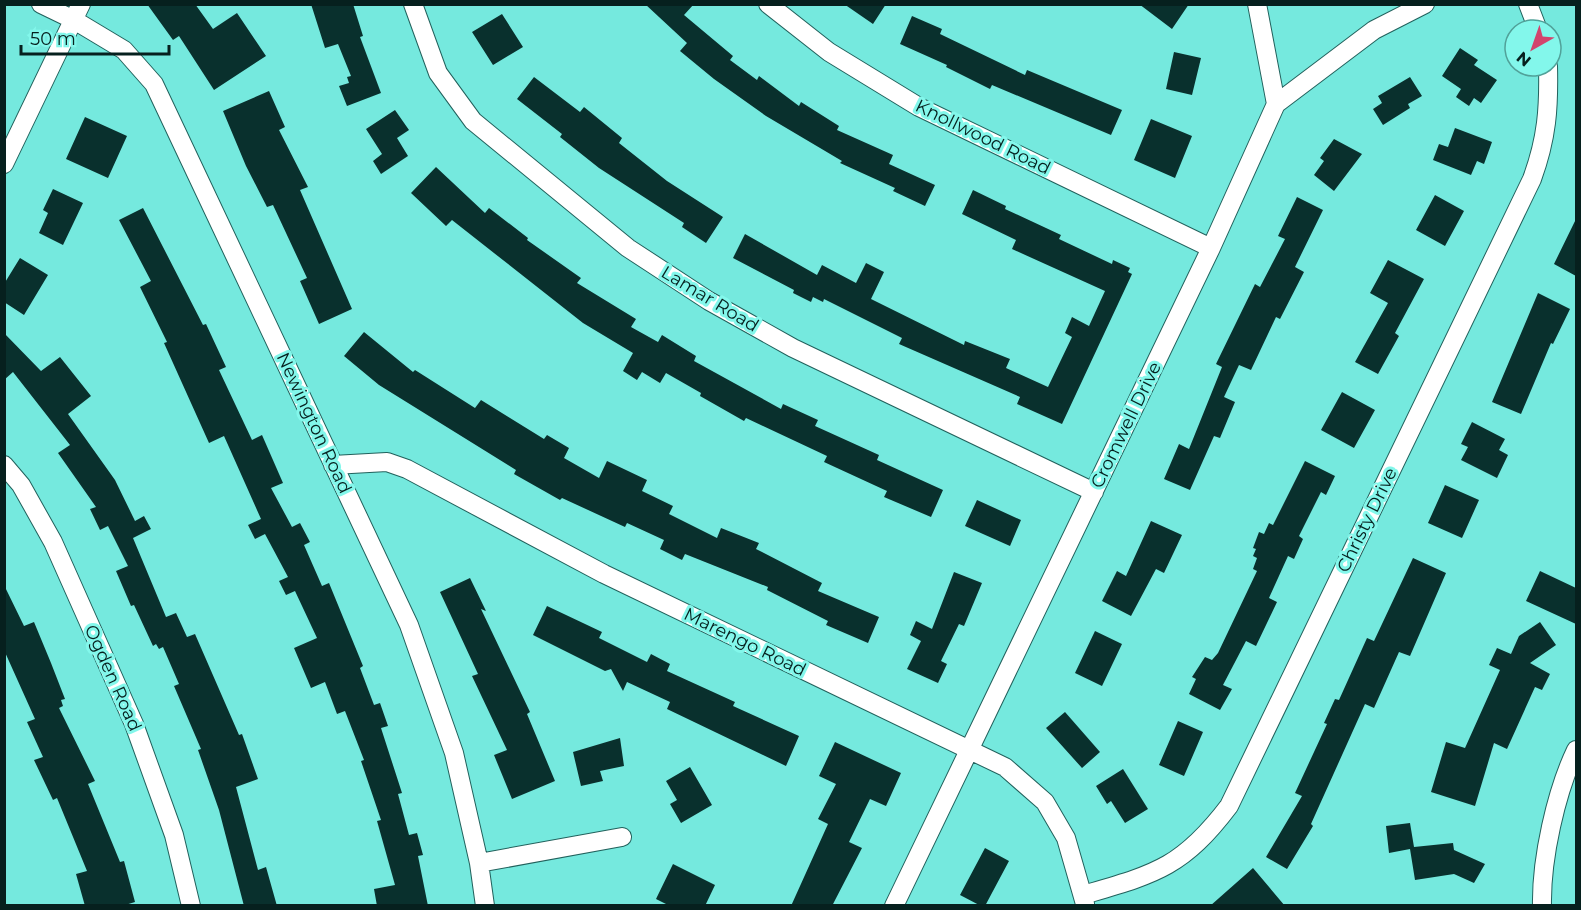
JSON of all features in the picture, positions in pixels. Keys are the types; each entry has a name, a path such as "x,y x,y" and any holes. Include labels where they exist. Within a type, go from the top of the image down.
{"street":[{"name":"Newington Road","path":"41,4 78,12 124,50 154,84 417,645 454,753 479,863 485,906"},
{"name":"Lamar Road","path":"413,4 438,74 473,121 628,248 710,301 793,348 1094,492"},
{"name":"Knollwood Road","path":"768,4 829,52 919,107 1211,248"},
{"path":"1257,4 1276,104"},
{"name":"Cromwell Drive","path":"894,906 1211,248 1276,104 1374,30 1425,4"},
{"path":"4,164 78,12"},
{"name":"Christy Drive","path":"1084,900 1169,866 1205,838 1229,806 1532,179 1542,151 1549,112 1548,78"},
{"name":"Marengo Road","path":"333,465 387,462 407,469 604,574 1005,767 1045,802 1066,838 1084,900"},
{"name":"Ogden Road","path":"4,465 21,485 53,542 134,724 174,835 191,906"},
{"path":"1542,906 1542,890 1553,821 1576,750"},
{"path":"479,863 622,837"}],"building":[{"path":"147,4 195,4 213,29 237,13 266,56 214,90 179,36 173,40"},
{"path":"311,4 353,4 363,36 360,37 381,93 347,106 339,86 349,83 347,77 351,76 338,44 325,48"},
{"path":"645,4 694,4 684,15 733,56 730,60 757,80 759,76 799,106 801,102 839,126 837,130 893,155 889,164 935,185 925,206 893,191 895,188 840,163 842,161 766,116 714,79 680,51 687,43"},
{"path":"844,4 886,4 873,24"},
{"path":"1139,4 1189,4 1172,29"},
{"path":"502,14 523,47 493,65 472,32"},
{"path":"912,16 942,29 940,34 1025,75 1027,70 1122,110 1111,135 992,85 990,89 946,67 947,65 900,44"},
{"path":"1460,48 1478,60 1474,65 1497,80 1481,103 1474,98 1469,106 1456,97 1461,89 1442,76"},
{"path":"1174,52 1201,58 1192,95 1166,89"},
{"path":"534,77 580,112 584,107 622,138 619,143 667,181 723,217 706,243 682,227 684,223 599,168 560,137 562,134 517,99"},
{"path":"1410,77 1422,96 1408,104 1410,108 1383,125 1373,109 1382,103 1378,96"},
{"path":"269,91 285,127 279,130 308,187 300,190 352,309 319,324 300,281 307,278 273,205 267,207 246,166 223,111"},
{"path":"395,110 409,130 397,138 408,156 381,174 373,161 382,154 366,129"},
{"path":"85,117 127,136 108,178 66,159"},
{"path":"1151,119 1192,136 1175,178 1134,160"},
{"path":"1455,128 1492,142 1484,164 1477,161 1471,175 1433,160 1439,144 1448,147"},
{"path":"1334,139 1362,154 1334,191 1314,175 1324,161 1320,158"},
{"path":"436,167 485,213 489,208 528,238 527,240 581,278 577,283 636,319 631,327 658,342 662,335 696,356 694,361 781,409 783,404 818,420 815,426 879,455 877,460 943,490 931,517 884,497 887,491 824,462 827,456 746,418 744,421 666,373 660,383 642,372 637,380 623,371 633,353 583,323 452,220 446,226 411,193"},
{"path":"53,189 83,203 63,245 39,233 48,213 43,210"},
{"path":"973,190 1006,206 1005,209 1061,235 1059,239 1112,264 1113,260 1130,268 1128,272 1132,274 1062,424 1017,404 1020,397 899,344 902,338 824,299 823,302 813,297 811,302 793,293 794,290 733,258 745,234 817,275 822,265 856,283 866,263 884,272 871,299 964,345 965,341 1010,359 1006,368 1048,387 1072,337 1065,333 1072,317 1089,326 1105,291 1012,249 1016,240 962,214"},
{"path":"1435,195 1464,211 1445,246 1416,230"},
{"path":"1297,197 1323,210 1295,267 1304,272 1280,319 1276,317 1251,370 1239,365 1224,397 1235,402 1220,438 1214,436 1190,490 1164,479 1179,444 1189,449 1222,367 1216,364 1255,284 1260,287 1285,239 1278,236"},
{"path":"143,208 203,325 206,324 226,367 219,370 252,440 262,435 283,483 271,488 292,527 300,523 310,542 304,545 322,586 329,583 363,666 360,668 374,705 380,703 388,726 381,728 402,793 398,794 409,835 417,833 423,855 418,856 428,906 377,906 374,889 395,885 377,821 381,820 361,761 364,760 345,711 337,714 325,682 311,688 294,648 317,638 295,591 286,595 279,581 288,577 265,534 255,539 248,525 261,519 224,436 209,443 164,343 167,342 140,287 151,281 119,220"},
{"path":"1576,219 1576,276 1554,264"},
{"path":"20,258 48,275 24,315 4,302 4,284"},
{"path":"1388,260 1424,279 1395,333 1399,336 1378,374 1355,362 1388,303 1370,293"},
{"path":"1538,293 1570,309 1553,344 1551,343 1521,414 1492,402"},
{"path":"364,332 413,372 415,370 475,408 481,400 544,439 547,435 569,448 564,458 599,478 607,461 647,480 642,491 673,506 669,514 717,538 721,528 759,543 756,549 822,583 818,591 879,617 868,643 826,625 828,621 767,590 768,587 685,554 682,560 660,549 664,540 627,523 625,527 562,498 560,500 514,474 516,470 379,385 344,356"},
{"path":"4,333 41,371 60,357 91,396 68,414 115,480 135,521 144,516 151,529 133,538 166,617 176,613 187,637 195,634 239,735 242,734 258,779 236,787 258,870 266,867 277,906 244,906 219,810 198,750 201,749 174,686 179,684 163,647 159,649 156,644 153,646 134,605 131,606 116,571 128,566 108,526 100,530 90,509 96,507 58,453 70,445 13,372 4,380"},
{"path":"1342,392 1375,410 1354,448 1321,430"},
{"path":"1472,422 1505,439 1499,450 1508,455 1497,478 1461,460 1468,447 1461,444"},
{"path":"1305,461 1335,476 1326,495 1321,492 1299,536 1303,539 1294,559 1288,556 1269,598 1277,602 1256,646 1246,641 1223,685 1232,689 1220,710 1189,694 1196,679 1192,677 1205,657 1212,660 1218,653 1257,571 1253,569 1257,558 1253,556 1256,549 1253,548 1259,532 1264,534 1269,523 1273,525"},
{"path":"1445,485 1479,500 1462,538 1428,523"},
{"path":"977,500 1021,520 1010,546 965,526"},
{"path":"1151,521 1182,535 1164,573 1156,569 1131,616 1102,601 1117,571 1126,576"},
{"path":"1413,558 1446,573 1410,656 1399,652 1374,708 1365,704 1311,824 1313,826 1287,869 1266,857 1302,796 1295,793 1327,724 1324,723 1335,699 1339,700 1367,638 1374,641"},
{"path":"1540,571 1576,588 1576,624 1526,601"},
{"path":"954,572 982,583 964,626 959,624 941,661 947,664 938,683 907,669 921,641 910,635 916,621 932,629"},
{"path":"470,578 486,611 481,609 530,712 527,714 555,781 512,799 494,755 507,750 472,676 478,674 440,592"},
{"path":"4,585 24,626 34,622 51,663 65,699 61,700 63,706 59,708 95,781 88,784 120,862 124,861 135,902 122,906 85,906 76,874 87,871 57,798 53,800 34,760 43,757 27,722 35,719 4,650"},
{"path":"547,606 602,632 599,638 647,662 651,654 670,664 667,671 735,702 733,706 799,736 786,766 667,709 670,702 627,682 623,691 611,669 605,671 533,635"},
{"path":"1540,622 1556,645 1530,663 1550,674 1542,690 1535,687 1507,749 1494,743 1475,806 1431,792 1446,742 1465,748 1500,670 1489,665 1497,648 1511,654 1519,636"},
{"path":"1095,631 1122,644 1102,686 1075,673"},
{"path":"1065,712 1100,752 1082,768 1046,728"},
{"path":"1178,721 1203,732 1184,776 1159,765"},
{"path":"620,738 624,766 600,771 603,781 581,786 573,752"},
{"path":"835,742 901,773 886,806 870,799 849,842 862,848 832,906 791,906 828,824 818,819 836,784 819,776"},
{"path":"690,767 712,805 681,823 670,804 677,800 666,781"},
{"path":"1123,769 1148,809 1125,823 1111,801 1107,804 1096,786"},
{"path":"1410,823 1414,847 1453,843 1454,850 1485,864 1474,883 1454,874 1415,880 1410,849 1389,853 1386,826"},
{"path":"985,848 1009,861 985,906 981,906 960,895"},
{"path":"673,864 715,885 705,906 670,906 656,899"},
{"path":"1253,868 1285,906 1210,906"}]}
